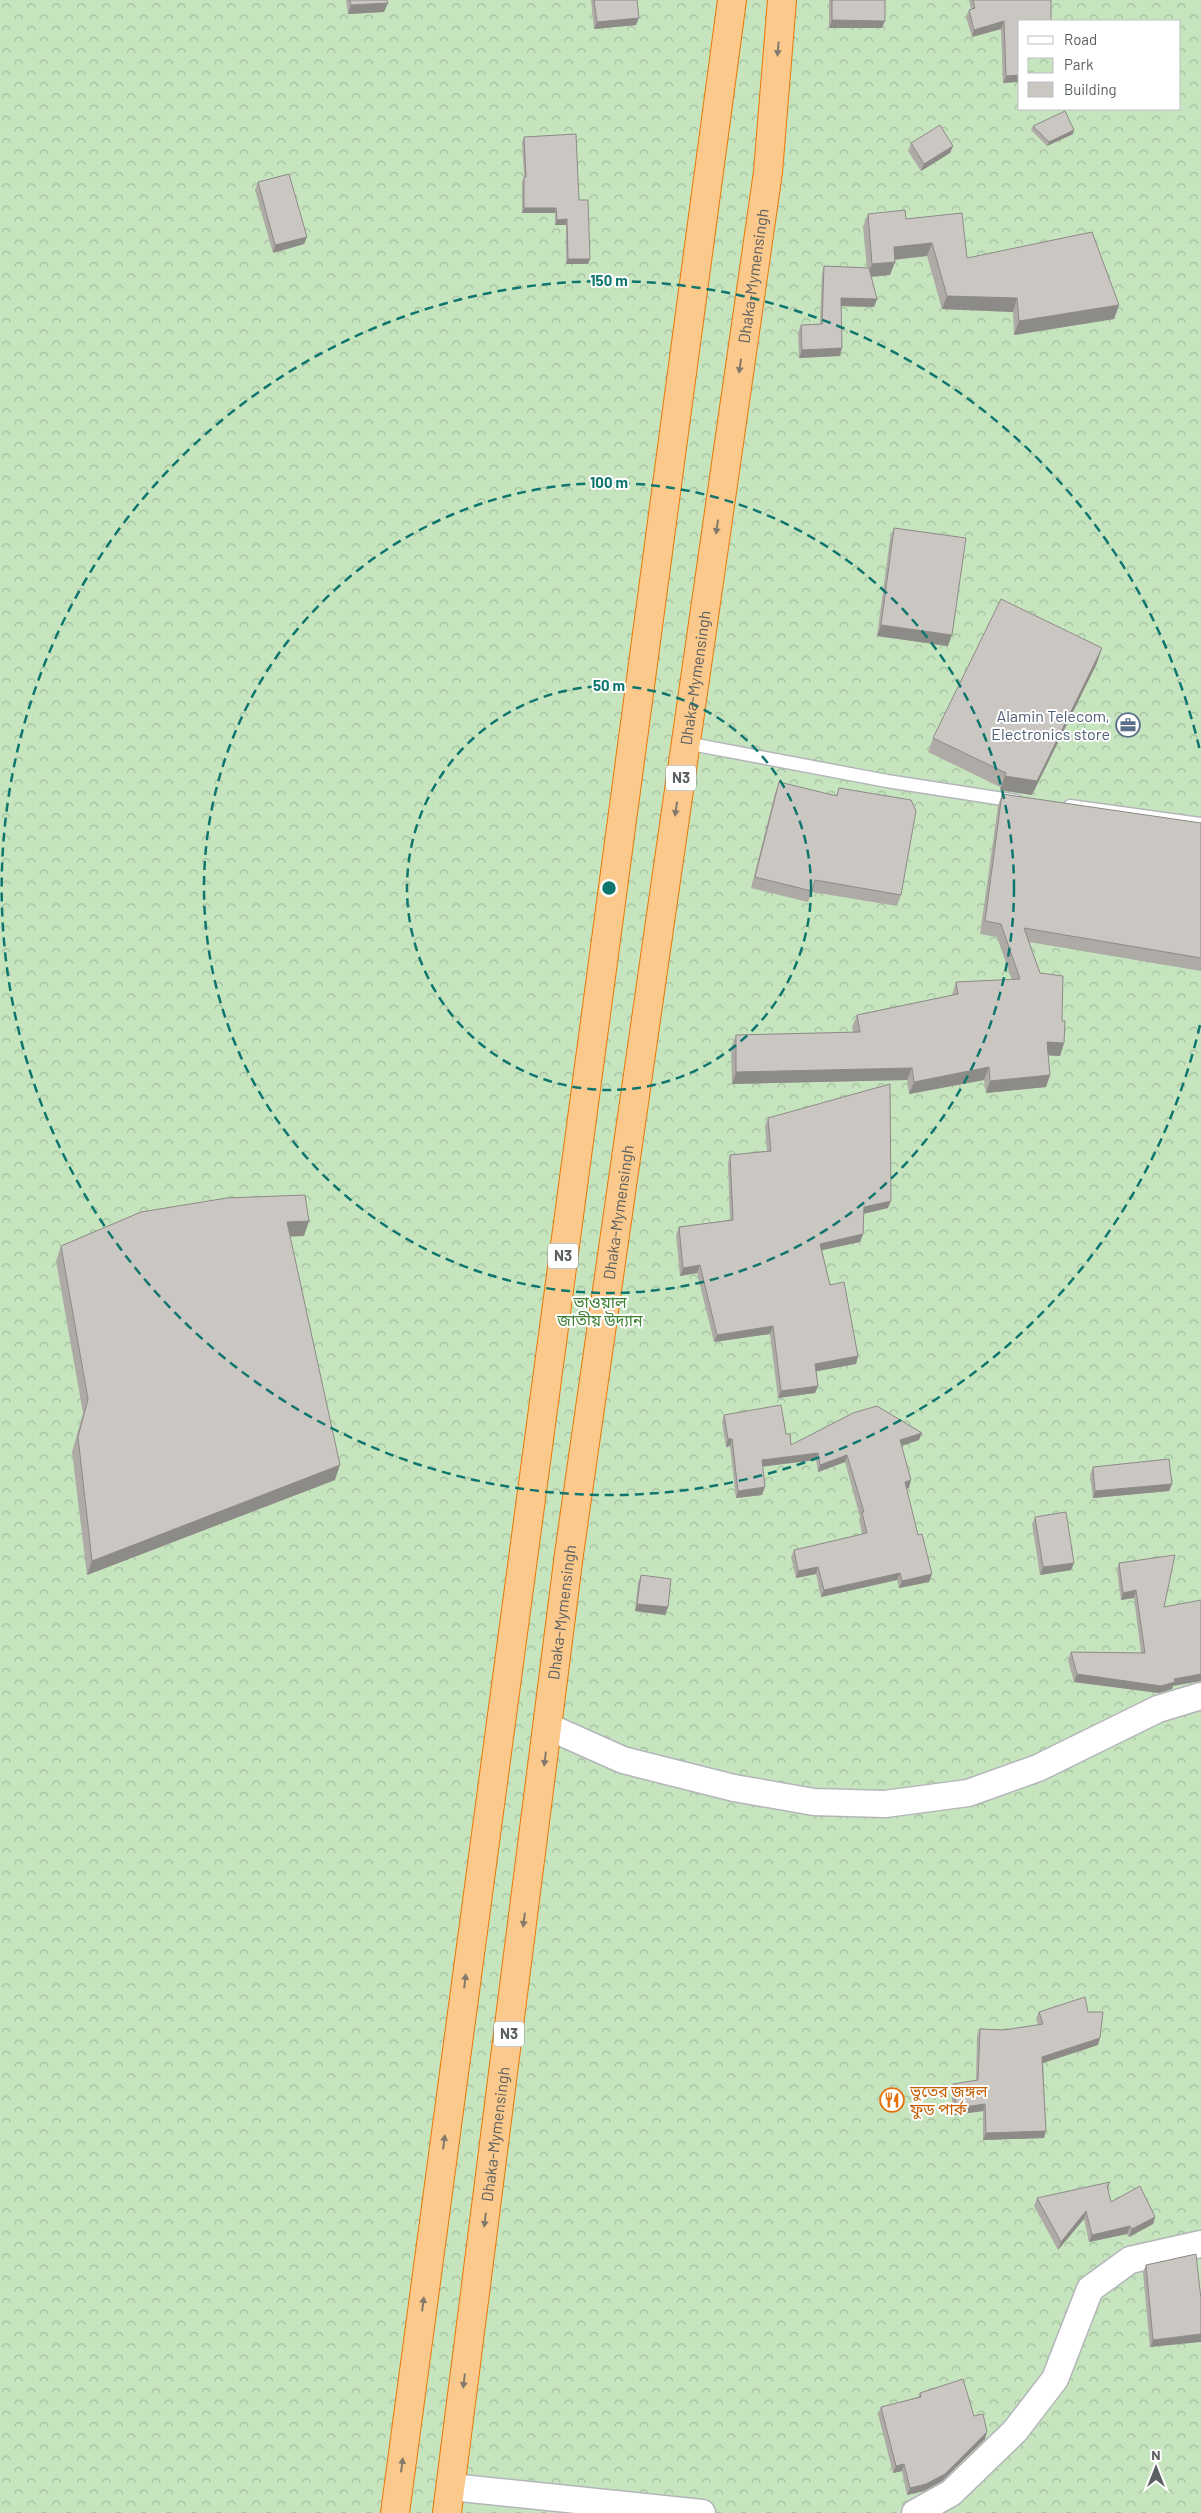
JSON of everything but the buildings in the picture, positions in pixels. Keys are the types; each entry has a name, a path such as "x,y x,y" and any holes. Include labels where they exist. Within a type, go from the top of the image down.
{"highway":[{"name":"N3","path":"395,2513 732,0"},
{"name":"Dhaka-Mymensingh","path":"449,2500 549,1727 569,1554 768,172 782,0"}],"street":[{"path":"549,1727 623,1760 734,1788 814,1802 885,1804 968,1793 1038,1768 1158,1709 1201,1696"},
{"path":"915,2513 951,2493 1015,2432 1055,2379 1090,2289 1130,2260 1201,2244"},
{"path":"449,2500 702,2513"}],"lane":[{"path":"686,743 887,781 1028,803"},
{"path":"1056,805 1093,807 1201,824"}],"green space":[{"name":"ভাওয়াল জাতীয় উদ্যান","path":"0,0 1201,0 1201,2513 0,2513"}],"place":[{"name":"Alamin Telecom, Electronics store","path":"1128,725"},
{"name":"ভুতের জঙ্গল ফুড পার্ক","path":"892,2100"}]}
